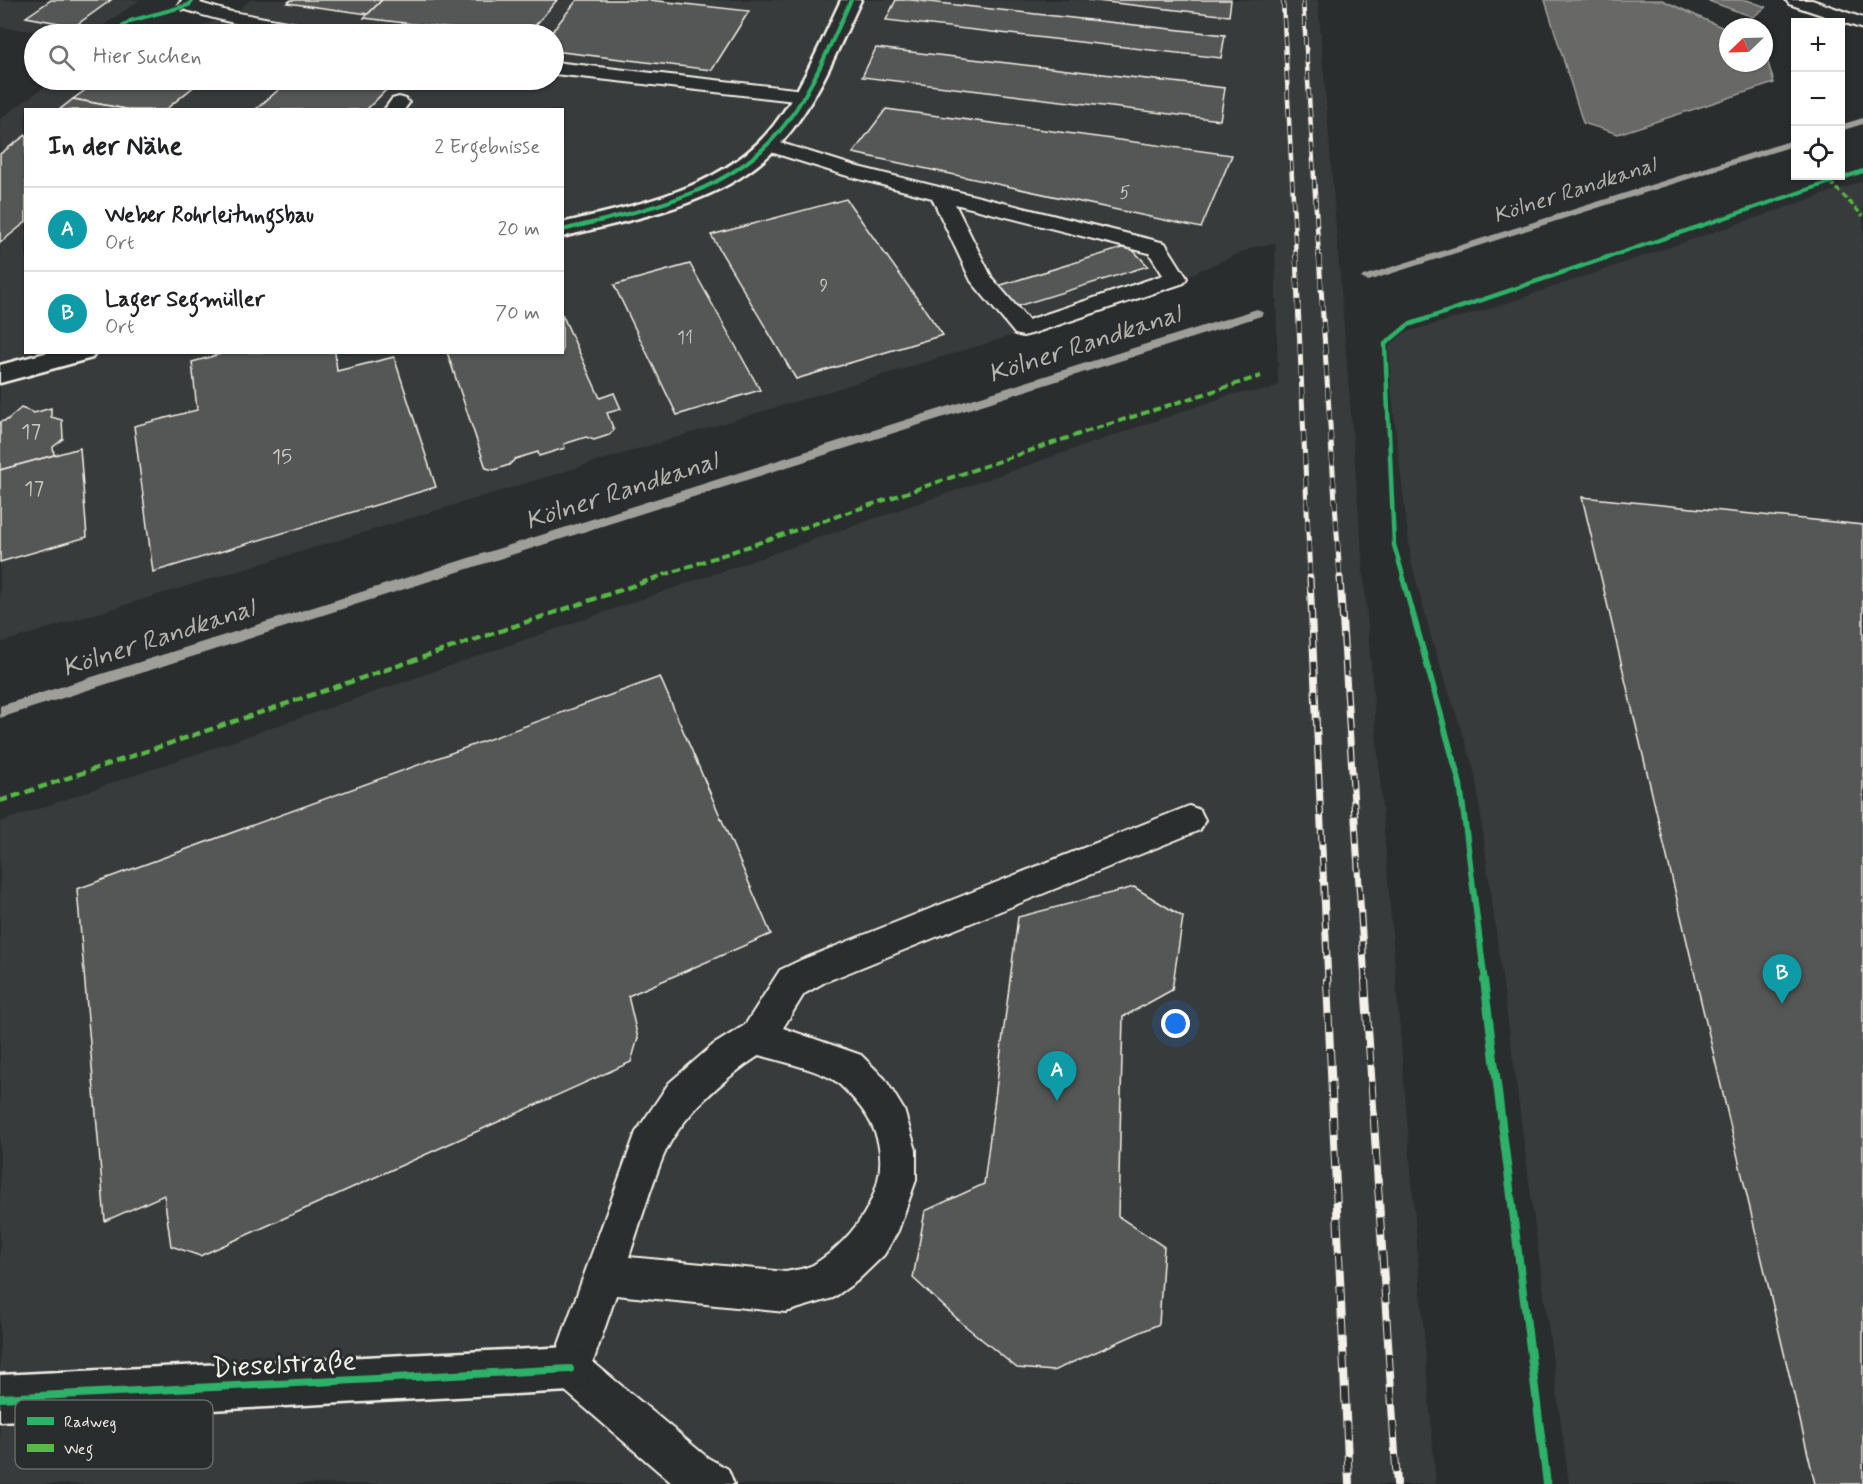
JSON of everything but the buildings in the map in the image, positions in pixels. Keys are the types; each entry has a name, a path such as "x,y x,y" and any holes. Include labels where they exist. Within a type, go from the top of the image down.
{"street":[{"path":"564,229 648,208 708,186 742,167 768,145 804,96 851,0"},
{"path":"0,374 36,358 67,354"},
{"name":"Dieselstraße","path":"0,1398 570,1369"}],"lane":[{"path":"1795,0 1863,24"},
{"path":"190,2 224,16 269,24"},
{"path":"564,69 804,96"},
{"path":"768,145 851,171 940,193 1157,248 1176,278 1023,329 982,281 940,193"},
{"path":"713,1484 693,1473 570,1369 649,1145 682,1096 725,1057 757,1037 792,982 813,971 1189,820"},
{"path":"603,1274 786,1292 819,1284 843,1267 870,1241 885,1218 897,1180 898,1150 891,1123 872,1092 848,1068 757,1037"}],"shaded area":[{"path":"0,0 140,0 105,24 24,24 24,30 0,27"},
{"path":"250,0 1318,0 1436,1484 0,1484 0,822 1233,394 1269,390 1278,385 1275,243 1254,247 1139,297 0,643 0,119 40,90 564,90 564,24 206,24 235,13"},
{"path":"1545,0 1662,0 1719,26 1719,72 1771,72 1774,83 1618,134 1583,123"},
{"path":"1706,0 1747,0 1766,7 1753,17"},
{"path":"1863,181 1863,1484 1569,1484 1476,780 1433,644 1411,561 1385,338 1489,309"}],"waterway":[{"name":"Kölner Randkanal","path":"1845,126 1863,121"},
{"name":"Kölner Randkanal","path":"1367,278 1791,144"},
{"name":"Kölner Randkanal","path":"0,712 1257,313"}],"railway":[{"path":"1283,0 1296,258"},
{"path":"1303,0 1319,258"},
{"path":"1296,256 1310,579"},
{"path":"1319,256 1340,579"},
{"path":"1310,578 1328,982"},
{"path":"1340,578 1365,982"},
{"path":"1327,980 1349,1484"},
{"path":"1365,980 1397,1484"}],"marked path":[{"path":"1830,182 1863,216"},
{"path":"0,801 1094,429 1261,376"}],"cycle path":[{"path":"126,24 189,5 192,0"},
{"path":"564,229 671,201 722,179 746,164 780,131 804,96 851,0"},
{"path":"1547,1484 1460,784 1394,545 1385,344 1408,325 1863,171"},
{"path":"0,1398 570,1369"}],"place":[{"name":"Lager Segmüller","path":"1782,1004"},
{"name":"Weber Rohrleitungsbau","path":"1057,1101"}]}
